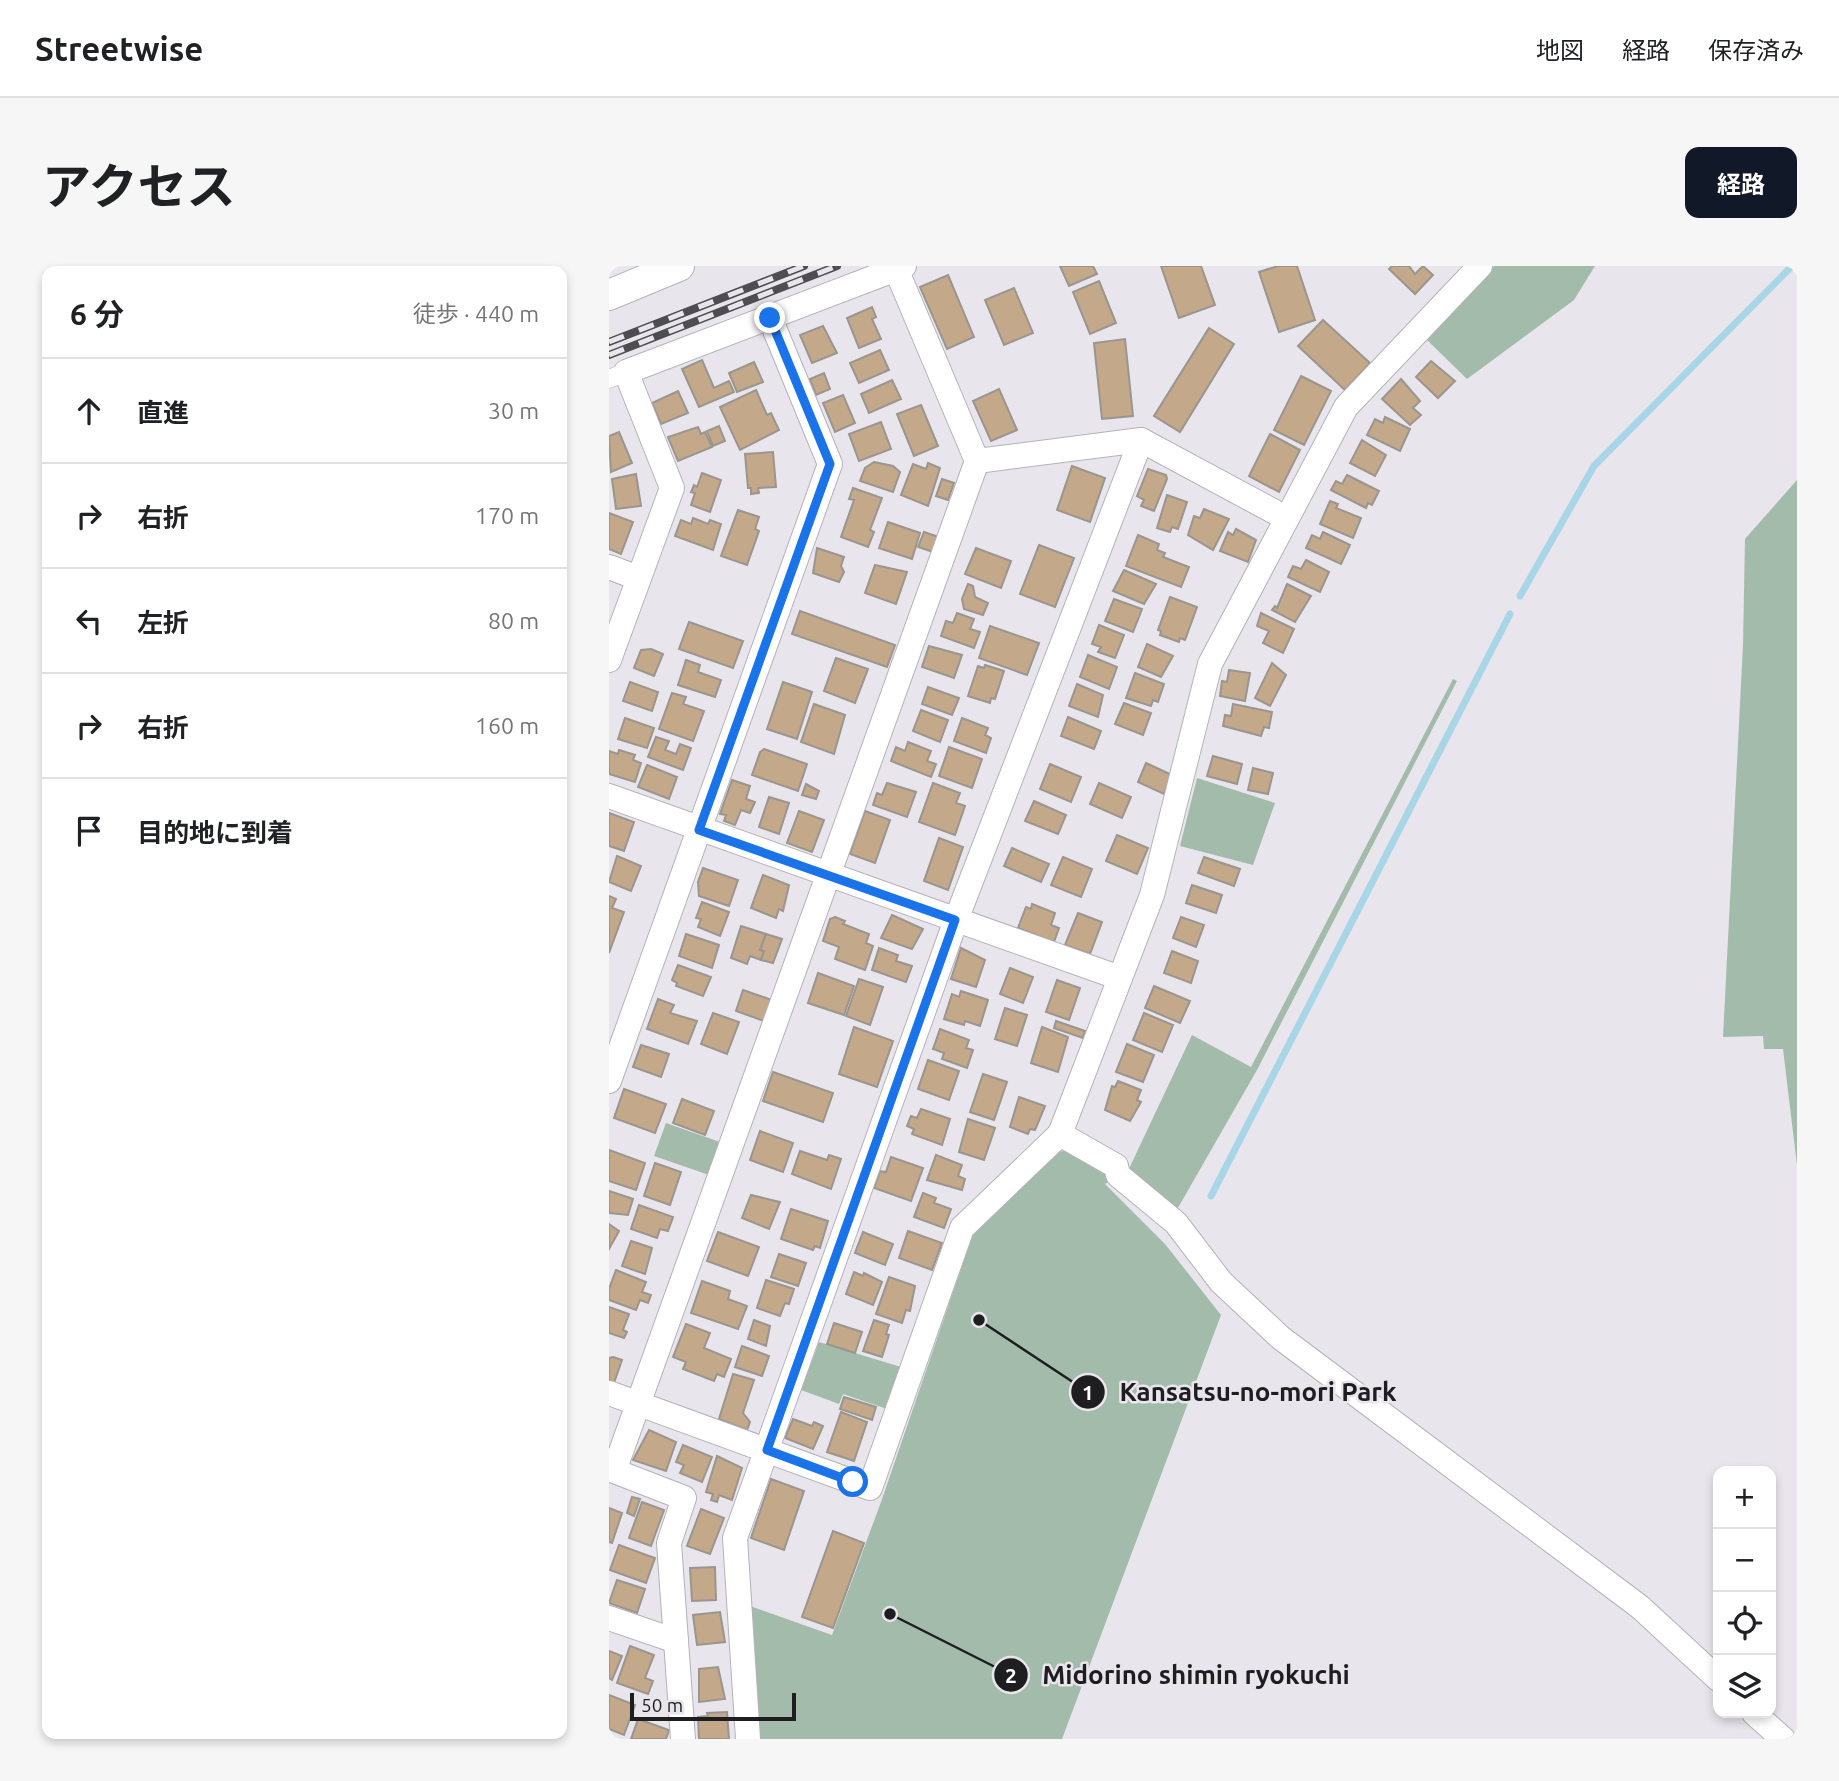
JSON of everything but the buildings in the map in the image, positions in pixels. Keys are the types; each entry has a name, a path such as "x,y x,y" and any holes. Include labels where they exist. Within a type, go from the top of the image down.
{"street":[{"path":"609,295 679,266"},
{"path":"609,1393 870,1488 962,1228 1061,1134 1152,895 1210,664 1346,407 1480,266"},
{"path":"609,660 671,488 617,376 900,267 977,461 640,1404 612,1470 684,1498 669,1543 683,1739"},
{"path":"609,1081 830,464 770,318"},
{"path":"977,461 1142,440 1286,518"},
{"path":"748,1739 735,1538 955,920 1142,440"},
{"path":"609,567 638,578"},
{"path":"609,796 1120,978"},
{"path":"1061,1134 1116,1166 1118,1175 1177,1223 1221,1282 1281,1338 1640,1607 1713,1674"},
{"path":"609,1618 676,1641"},
{"path":"1760,1718 1783,1739"}],"green space":[{"path":"1494,266 1595,266 1574,300 1467,379 1426,339"},
{"path":"1797,480 1797,1165 1783,1049 1764,1049 1763,1036 1723,1037 1743,645 1745,539"},
{"path":"1453,679 1457,681 1257,1070 1175,1213 1127,1173 1192,1035 1251,1067"},
{"path":"1197,778 1275,803 1253,865 1180,846"},
{"path":"666,1123 720,1142 709,1175 654,1156"},
{"path":"1064,1151 1105,1173 1111,1180 1105,1184 1165,1244 1221,1315 1062,1739 760,1739 750,1606 832,1635 881,1502 973,1234 1055,1152"},
{"path":"819,1342 901,1367 887,1409 843,1394 839,1404 801,1390"}],"waterway":[{"path":"1520,596 1594,466 1792,266"},
{"path":"1211,1196 1510,614"}],"railway":[{"path":"609,342 804,266"},
{"path":"609,355 837,266"}],"place":[{"name":"Kansatsu-no-mori Park","path":"979,1320"},
{"name":"Midorino shimin ryokuchi","path":"890,1614"}],"route":[{"path":"770,318 830,464 699,830 955,920 767,1450 853,1482"}]}
